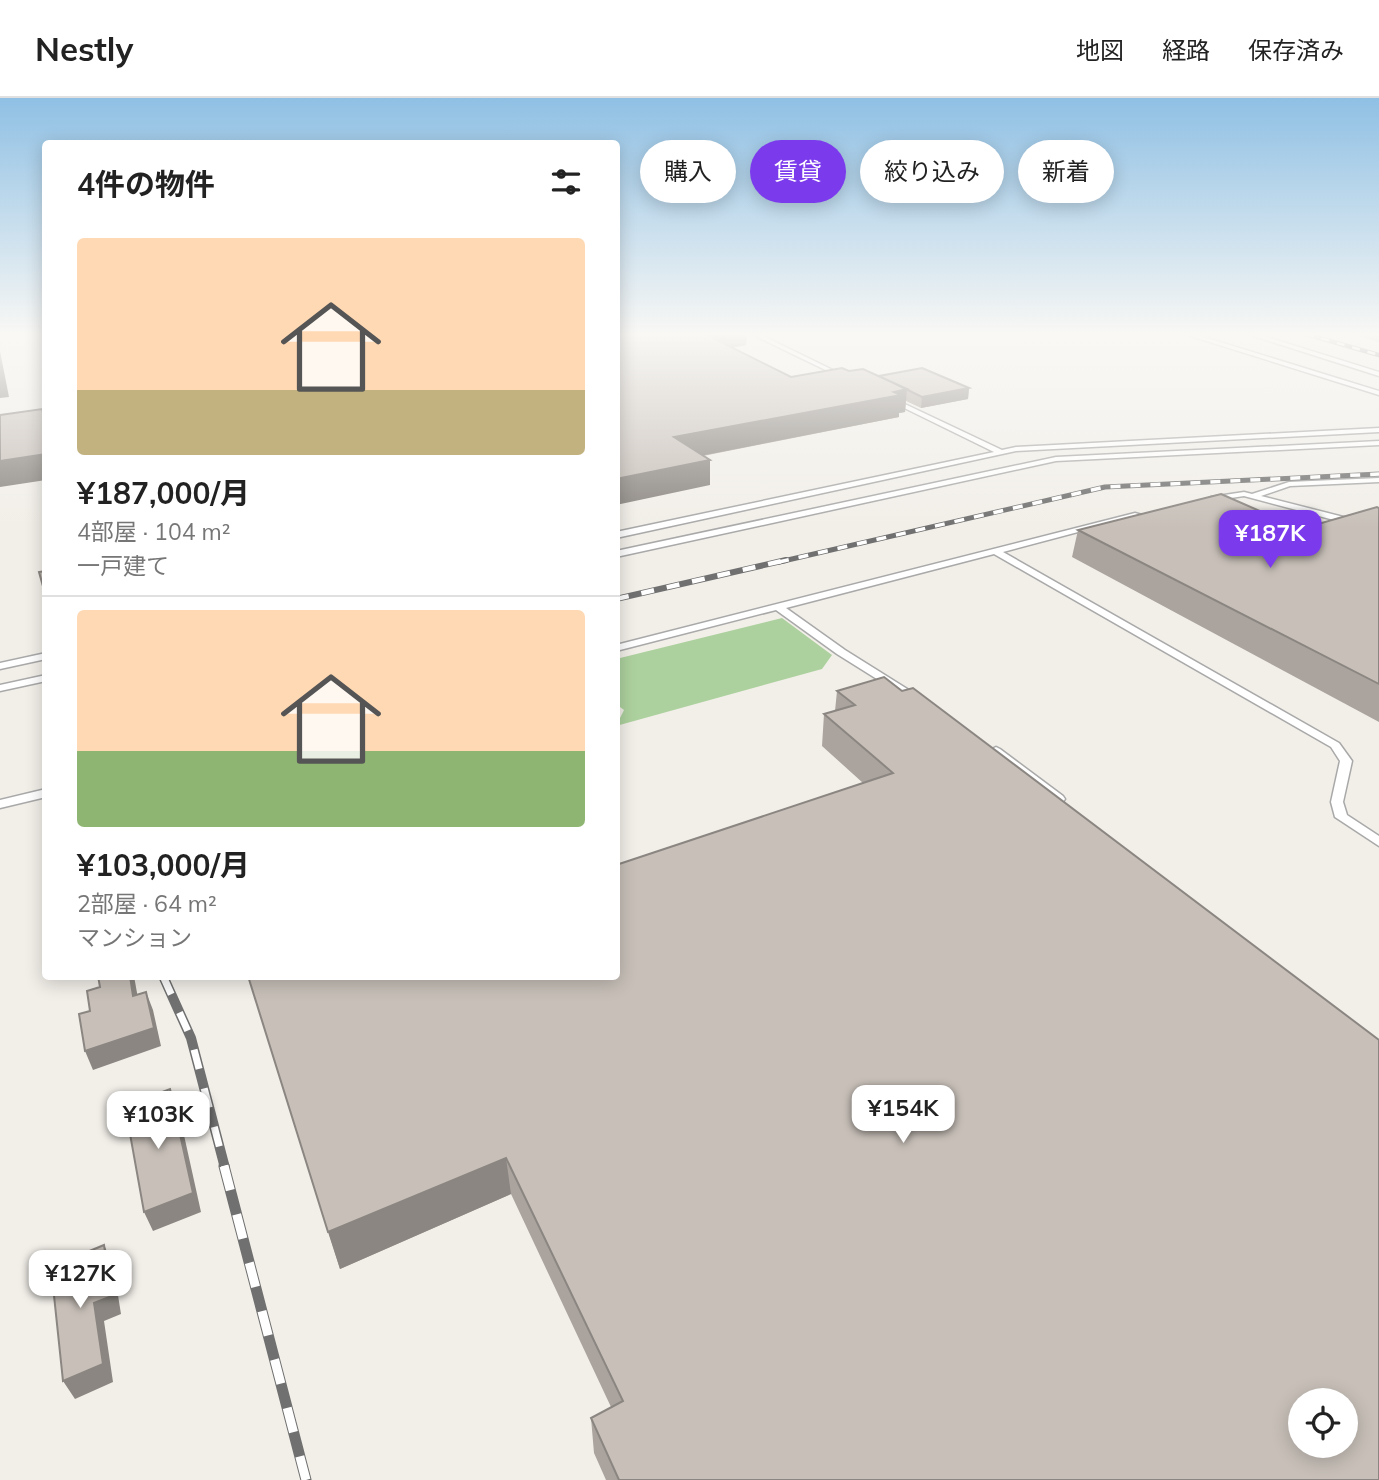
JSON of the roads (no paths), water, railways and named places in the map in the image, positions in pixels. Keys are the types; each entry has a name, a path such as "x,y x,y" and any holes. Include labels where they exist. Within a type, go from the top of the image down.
{"lane":[{"path":"890,398 1026,463"},
{"path":"1215,438 1379,423"},
{"path":"620,534 1002,452 1049,446 1379,430"},
{"path":"620,553 1056,458 1379,443"},
{"path":"1253,496 1289,484 1367,480 1379,482"},
{"path":"1202,501 1244,494 1379,529"},
{"path":"620,647 1153,512"},
{"path":"995,551 1335,745 1346,761 1337,802 1341,817 1379,842"},
{"path":"777,607 841,652 934,710"},
{"path":"0,666 42,657"},
{"path":"3,688 42,679"},
{"path":"987,745 1071,808"},
{"path":"0,804 42,794"}],"railway":[{"path":"779,562 1105,487 1379,474"},
{"path":"620,598 786,560"},
{"path":"165,980 191,1038 225,1168"},
{"path":"224,1166 306,1480"}]}
